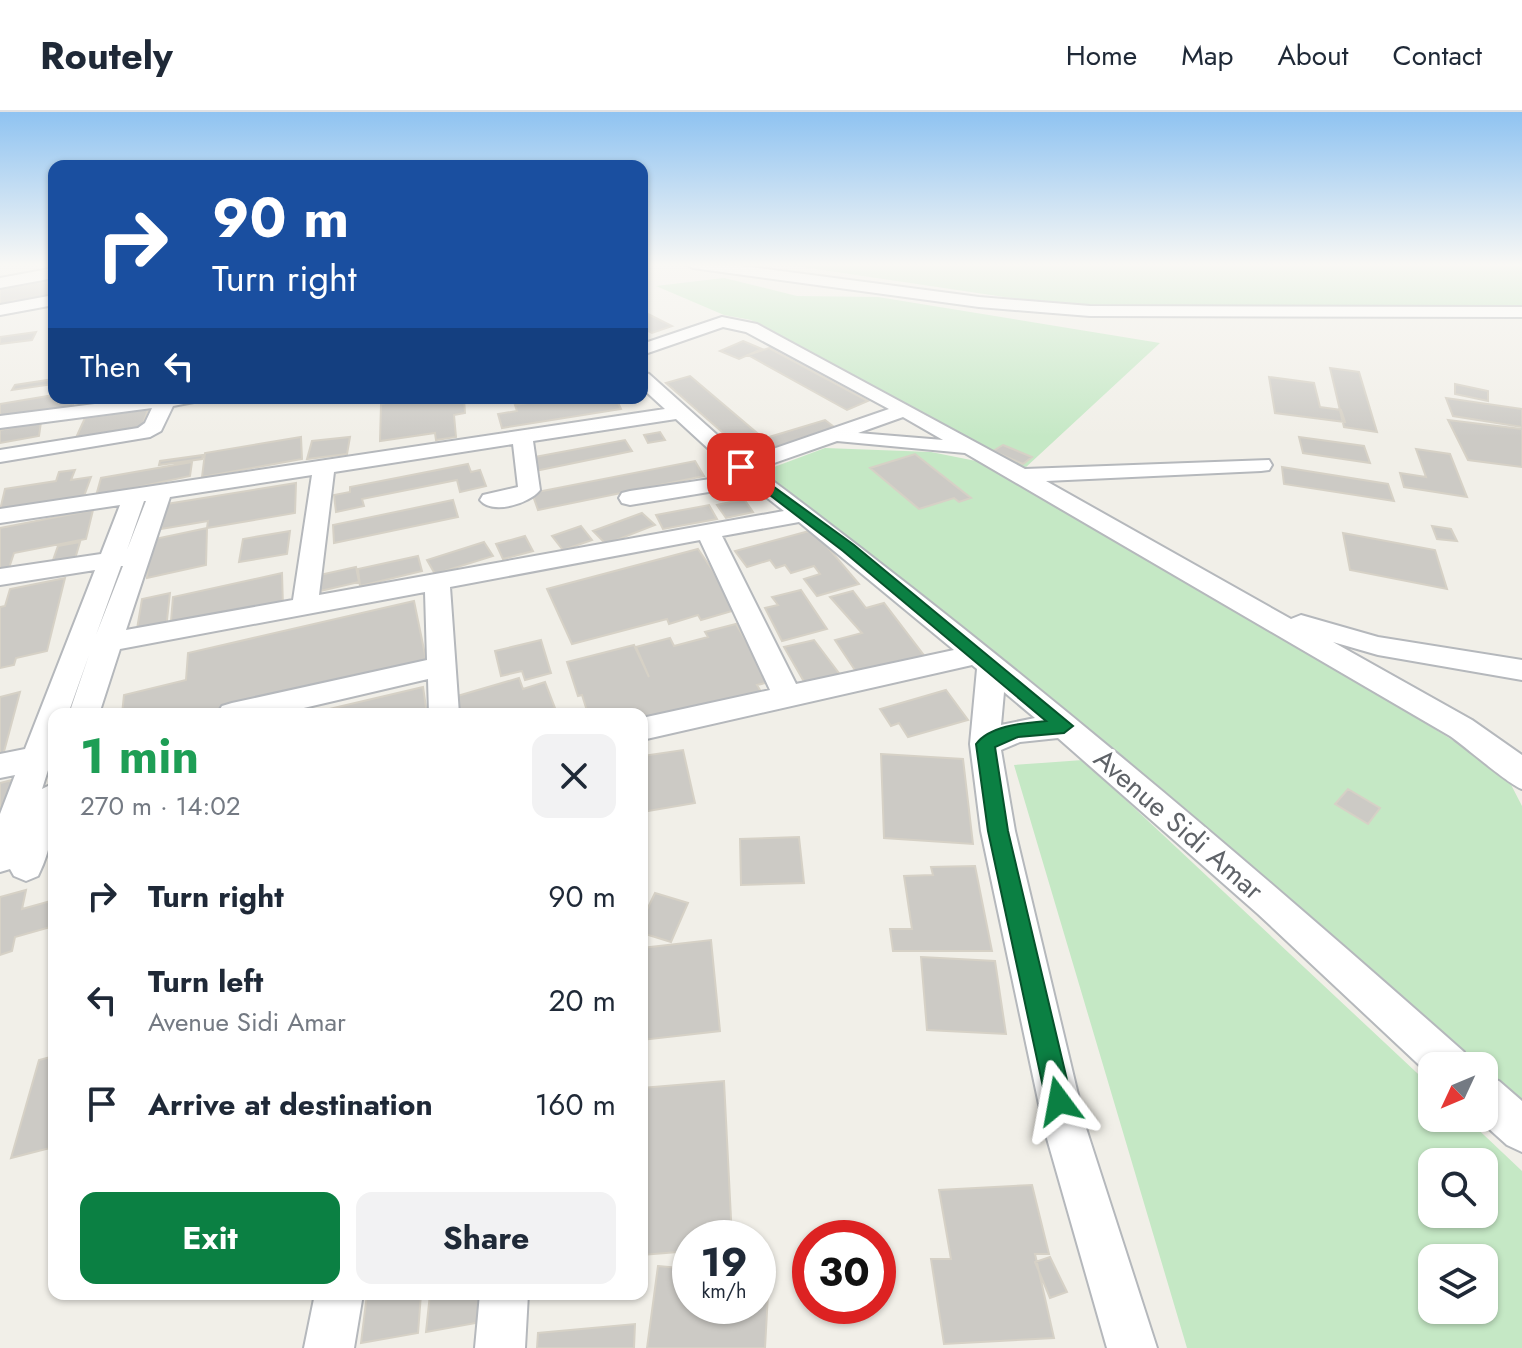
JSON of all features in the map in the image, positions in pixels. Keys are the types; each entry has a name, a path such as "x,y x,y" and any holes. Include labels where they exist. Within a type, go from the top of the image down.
{"street":[{"path":"648,348 722,322 751,328 905,410 1461,728 1514,766 1522,777"},
{"path":"0,327 27,323"},
{"name":"Avenue Sidi Amar","path":"648,385 749,473 1064,726 1271,903 1435,1052"},
{"path":"0,422 141,404"},
{"path":"0,456 143,433 154,427 164,404"},
{"path":"606,424 635,404"},
{"path":"630,498 749,473 831,437 905,410"},
{"path":"0,516 679,413"},
{"path":"491,500 516,497 529,490 522,437"},
{"path":"831,437 967,448"},
{"path":"1017,476 1261,465"},
{"path":"305,607 324,467"},
{"path":"86,708 109,643 127,558 148,494"},
{"path":"78,648 803,514"},
{"path":"708,532 788,697"},
{"path":"0,577 127,558"},
{"path":"60,708 78,648 127,558"},
{"path":"437,583 444,708"},
{"path":"1235,600 1378,646 1522,670"},
{"path":"1349,666 1358,652 1378,646"},
{"path":"648,728 788,697 984,661 985,744 998,831 1065,1128 1132,1348"},
{"path":"258,708 442,666"},
{"path":"985,744 1016,731 1064,726"},
{"path":"0,766 45,756 20,864"},
{"path":"20,864 48,808"},
{"path":"1498,1109 1522,1130"},
{"path":"329,1348 338,1300"},
{"path":"500,1348 504,1300"}],"green space":[{"path":"754,322 1029,322 1160,343 1025,468"},
{"path":"825,448 931,452 976,461 1238,606 1505,773 1522,806 1522,1117 1498,1096 1498,1052 1448,1052 758,473"},
{"path":"1083,760 1418,1074 1418,1132 1481,1132 1498,1148 1418,1148 1418,1228 1498,1228 1498,1148 1522,1171 1522,1348 1187,1348 1014,765"}],"building":[{"path":"648,322 663,322 672,326 652,333 648,331"},
{"path":"36,332 32,340 0,344 0,337"},
{"path":"743,341 762,349 739,359 720,351"},
{"path":"769,348 868,401 847,410 748,355"},
{"path":"1330,368 1359,372 1377,432 1344,427"},
{"path":"690,376 763,438 738,446 666,383"},
{"path":"1269,377 1314,383 1320,407 1341,410 1345,422 1275,413"},
{"path":"48,380 48,385 12,390 15,385"},
{"path":"1455,384 1488,391 1488,401 1455,394"},
{"path":"48,396 48,404 73,404 73,409 47,414 48,409 8,415 0,420 0,404"},
{"path":"1446,398 1522,409 1522,427 1453,416"},
{"path":"381,404 464,404 465,413 454,415 456,437 436,440 435,433 380,441"},
{"path":"619,404 621,409 502,428 498,414 517,411 515,405"},
{"path":"148,409 142,427 75,440 85,418"},
{"path":"825,420 842,433 776,453 759,440"},
{"path":"1448,420 1522,429 1522,467 1468,460"},
{"path":"41,422 39,436 0,443 0,430"},
{"path":"660,432 665,440 648,443 644,435"},
{"path":"301,437 302,459 202,477 205,453"},
{"path":"350,437 347,454 307,459 312,441"},
{"path":"1299,437 1364,446 1370,463 1303,453"},
{"path":"625,440 632,451 530,472 524,459"},
{"path":"1003,445 1032,457 1023,464 993,451"},
{"path":"1416,449 1450,454 1467,497 1404,487 1400,473 1426,477"},
{"path":"915,454 971,498 959,502 954,498 919,509 870,468"},
{"path":"203,455 202,459 159,465 160,461"},
{"path":"695,461 704,476 538,510 532,493"},
{"path":"192,462 190,476 96,496 101,478"},
{"path":"468,464 471,472 480,470 486,486 460,492 457,480 362,499 364,506 336,512 334,495 350,492 350,487"},
{"path":"1282,467 1388,484 1394,501 1284,484"},
{"path":"75,470 71,480 91,477 84,496 0,510 5,489 56,481 59,472"},
{"path":"296,483 295,513 207,528 208,521 161,529 167,504"},
{"path":"744,499 753,512 726,518 717,505"},
{"path":"453,500 458,517 334,543 333,525"},
{"path":"709,505 717,519 663,529 656,515"},
{"path":"93,510 86,539 14,553 7,574 0,575 0,528"},
{"path":"642,513 655,525 606,544 593,531"},
{"path":"581,526 592,540 563,550 552,536"},
{"path":"1432,526 1451,529 1457,541 1437,539"},
{"path":"207,528 206,565 147,578 150,540"},
{"path":"813,530 859,584 817,596 804,579 820,574 814,566 791,573 785,565 776,568 770,560 747,567 735,551"},
{"path":"290,531 287,554 239,562 243,539"},
{"path":"1343,533 1435,550 1447,589 1350,570"},
{"path":"525,536 533,551 503,559 496,544"},
{"path":"80,542 75,559 52,563 58,546"},
{"path":"484,542 493,556 435,574 427,560"},
{"path":"698,549 739,609 701,620 698,615 669,624 667,619 572,644 547,589"},
{"path":"418,556 422,571 360,586 358,569"},
{"path":"356,567 359,582 316,592 315,576"},
{"path":"282,573 283,607 170,633 173,597"},
{"path":"65,578 47,651 16,658 14,665 0,668 0,607 5,606 10,589"},
{"path":"801,590 827,629 782,641 765,608 778,605 772,597"},
{"path":"853,591 866,608 884,603 926,658 859,676 835,640 862,633 830,597"},
{"path":"170,593 166,629 136,635 142,599"},
{"path":"414,601 428,669 248,708 123,708 124,695 186,680 188,653"},
{"path":"736,624 770,682 757,685 763,695 648,727 648,708 586,708 582,695 578,696 567,662 634,645 649,677 636,647 670,638 674,646 708,637 705,632"},
{"path":"541,640 551,673 525,680 522,671 501,676 495,651"},
{"path":"814,640 841,676 806,685 784,647"},
{"path":"519,678 523,689 545,682 555,708 457,708 454,697"},
{"path":"423,687 426,708 334,708"},
{"path":"946,690 968,720 908,737 899,723 891,726 880,709"},
{"path":"20,692 2,759 0,760 0,697"},
{"path":"683,750 695,803 648,811 648,755"},
{"path":"881,754 963,759 973,844 884,838"},
{"path":"12,780 3,815 0,816 0,783"},
{"path":"1348,789 1380,808 1368,824 1335,804"},
{"path":"799,837 804,883 741,885 740,839"},
{"path":"975,866 992,951 893,951 890,929 912,929 904,876 933,875 931,867"},
{"path":"26,890 22,909 48,902 48,928 15,937 12,951 0,955 0,897"},
{"path":"655,893 688,903 671,942 648,935 648,908"},
{"path":"711,940 720,1031 648,1039 648,947"},
{"path":"921,957 995,961 1006,1034 927,1030"},
{"path":"48,1058 48,1149 11,1158 39,1060"},
{"path":"724,1081 731,1220 672,1220 672,1252 648,1254 648,1087"},
{"path":"1032,1185 1049,1254 1035,1254 1054,1338 944,1344 931,1259 951,1259 939,1190"},
{"path":"1050,1257 1067,1292 1050,1298 1035,1262"},
{"path":"658,1266 672,1267 672,1324 766,1324 765,1348 647,1348"},
{"path":"366,1300 421,1300 418,1333 361,1343"},
{"path":"429,1300 489,1300 487,1321 426,1332"},
{"path":"635,1324 634,1348 537,1348 538,1333"}],"route":[{"path":"741,467 848,548 1064,726 1029,728 985,744 998,831 1059,1101"}]}
